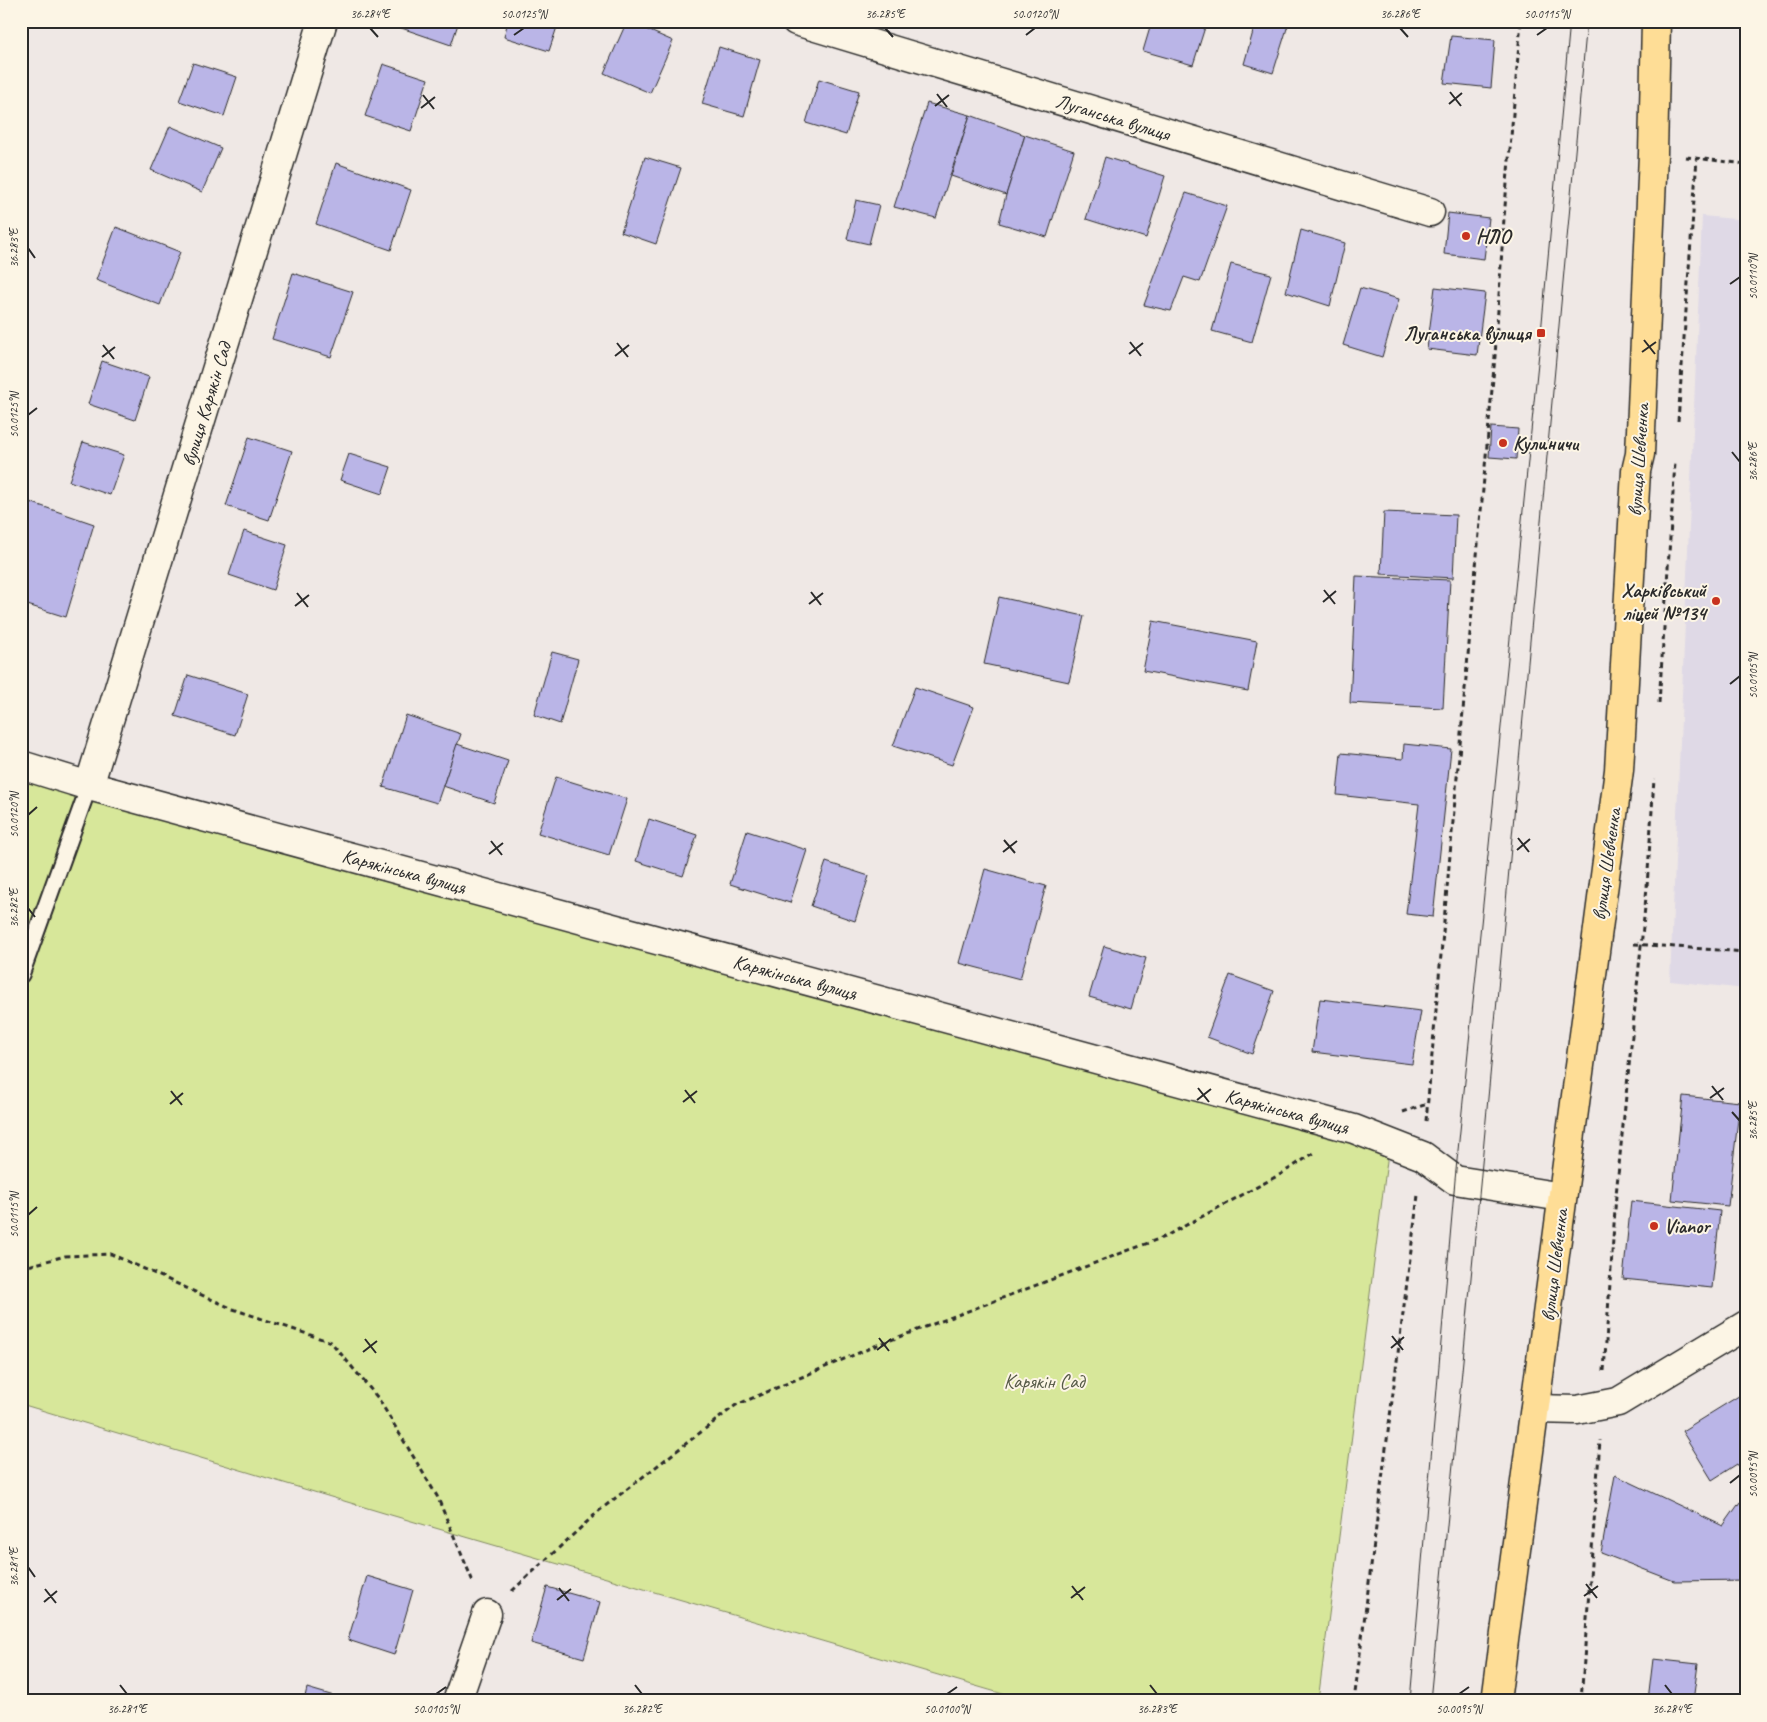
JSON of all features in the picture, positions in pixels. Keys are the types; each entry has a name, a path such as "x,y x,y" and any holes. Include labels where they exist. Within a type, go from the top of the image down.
{"main road":[{"name":"вулиця Шевченка","path":"1496,1701 1619,770 1636,471 1640,454 1653,154 1656,21"}],"street":[{"name":"вулиця Карякін Сад","path":"89,786 323,21"},
{"name":"Луганська вулиця","path":"796,21 1430,212"},
{"name":"Карякінська вулиця","path":"21,765 89,786 1354,1128 1423,1156 1455,1180 1562,1198"},
{"path":"1535,1408 1577,1410 1618,1402 1746,1324"},
{"path":"457,1701 487,1614"}],"lane":[{"path":"21,975 89,786"}],"path":[{"path":"1354,1701 1423,1156 1495,356 1504,218 1521,21"},
{"path":"1653,154 1746,164"},
{"path":"1677,427 1697,158"},
{"path":"1659,711 1675,457"},
{"path":"1581,1701 1616,1195 1647,887 1655,770"},
{"path":"1634,944 1746,952"},
{"path":"21,1268 65,1256 111,1254 233,1309 331,1342 378,1398 437,1496 487,1614 600,1510 736,1405 875,1346 1164,1237 1281,1174 1354,1128 1428,1104"}],"shaded area":[{"name":"Харківський ліцей №134","path":"1702,216 1746,220 1746,989 1670,981"}],"green space":[{"name":"Карякін Сад","path":"21,779 1388,1153 1318,1701 1027,1701 384,1513 21,1404"}],"building":[{"path":"381,21 459,21 451,45"},
{"path":"508,21 559,21 549,51 504,37"},
{"path":"627,21 673,41 650,93 604,73"},
{"path":"1152,21 1207,21 1193,65 1143,51"},
{"path":"1256,21 1289,22 1273,73 1244,64"},
{"path":"1451,36 1495,40 1491,88 1444,83"},
{"path":"719,47 760,60 744,116 702,104"},
{"path":"193,63 237,77 224,116 179,101"},
{"path":"383,64 428,79 411,131 365,116"},
{"path":"819,79 859,91 846,135 806,123"},
{"path":"927,103 970,115 936,218 894,207"},
{"path":"970,115 1025,135 1006,195 951,176"},
{"path":"170,126 221,148 202,192 151,170"},
{"path":"1025,135 1074,151 1047,237 999,223"},
{"path":"645,157 681,168 656,244 621,232"},
{"path":"1105,157 1165,176 1146,238 1086,219"},
{"path":"336,163 411,190 391,250 316,224"},
{"path":"1186,193 1227,206 1200,282 1184,277 1171,311 1144,305"},
{"path":"856,200 879,205 869,244 847,239"},
{"name":"НЛО","path":"1448,213 1489,218 1484,259 1444,254"},
{"path":"116,227 180,252 160,305 96,280"},
{"path":"1301,230 1345,243 1330,306 1286,292"},
{"path":"1231,264 1271,274 1252,342 1212,331"},
{"path":"293,273 353,292 331,357 272,339"},
{"path":"1435,287 1485,293 1477,355 1427,349"},
{"path":"1360,288 1399,299 1382,357 1343,345"},
{"path":"102,361 149,377 135,420 88,404"},
{"name":"Кулиничи","path":"1491,427 1518,429 1516,459 1489,457"},
{"path":"249,437 292,451 269,520 226,506"},
{"path":"83,442 124,455 110,495 69,481"},
{"path":"349,454 391,467 382,494 340,480"},
{"path":"21,499 94,524 66,617 21,603"},
{"path":"1384,512 1456,515 1453,578 1381,574"},
{"path":"244,531 287,545 273,590 229,575"},
{"path":"1356,576 1450,580 1443,708 1350,703"},
{"path":"999,597 1084,616 1069,682 984,664"},
{"path":"1153,621 1257,641 1248,691 1143,671"},
{"path":"552,652 578,659 560,724 534,715"},
{"path":"188,675 248,694 235,735 175,716"},
{"path":"915,687 974,707 952,765 893,746"},
{"path":"406,715 461,734 437,803 383,787"},
{"path":"457,744 508,761 494,803 443,786"},
{"path":"1404,744 1451,749 1433,917 1406,914 1419,804 1337,795 1341,753 1403,759"},
{"path":"556,777 627,799 609,855 538,833"},
{"path":"649,819 697,835 683,876 636,861"},
{"path":"747,831 807,850 790,903 730,884"},
{"path":"826,862 869,876 855,921 811,906"},
{"path":"985,869 1046,886 1020,979 959,963"},
{"path":"1104,946 1146,958 1131,1009 1089,997"},
{"path":"1230,975 1274,991 1252,1054 1207,1037"},
{"path":"1320,999 1421,1011 1412,1064 1312,1052"},
{"path":"1683,1096 1740,1102 1728,1206 1672,1200"},
{"path":"1631,1201 1720,1211 1712,1288 1623,1279"},
{"path":"1742,1394 1746,1401 1746,1469 1742,1471 1737,1464 1712,1480 1682,1431"},
{"path":"1615,1475 1723,1526 1740,1502 1746,1504 1746,1580 1674,1581 1601,1553"},
{"path":"367,1576 413,1590 394,1655 348,1640"},
{"path":"547,1587 600,1602 584,1658 531,1643"},
{"path":"1653,1659 1698,1664 1693,1701 1648,1701"},
{"path":"307,1688 351,1701 304,1701"},
{"path":"515,1694 538,1701 513,1701"}],"tram line":[{"path":"1410,1701 1455,1180 1541,333 1570,21"},
{"path":"1430,1701 1480,1185 1587,21"}],"place":[{"name":"НЛО","path":"1466,236"},
{"name":"Луганська вулиця","path":"1541,333"},
{"name":"Кулиничи","path":"1503,443"},
{"name":"Харківський ліцей №134","path":"1716,601"},
{"name":"Vianor","path":"1654,1226"}]}
